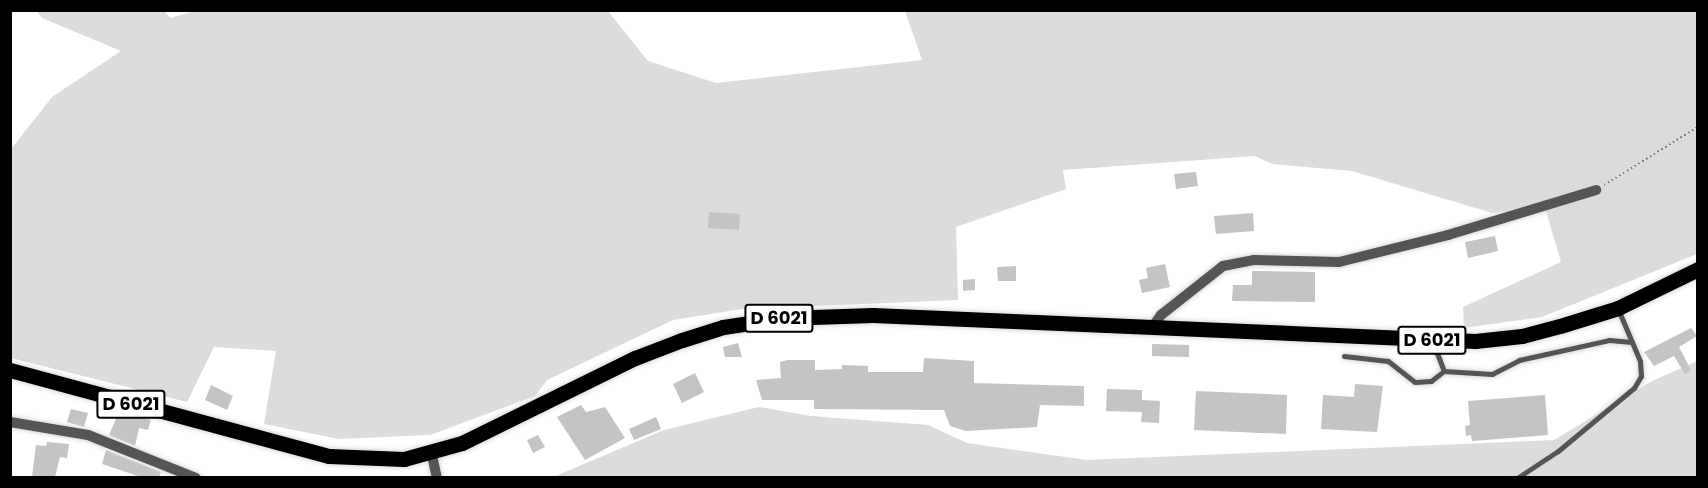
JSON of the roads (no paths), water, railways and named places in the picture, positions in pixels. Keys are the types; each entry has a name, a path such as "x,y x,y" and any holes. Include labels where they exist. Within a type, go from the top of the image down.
{"main road":[{"name":"D 6021","path":"10,370 328,456 404,459 432,455 495,429 635,358 723,327 824,314 1153,326 1437,340 1522,336 1618,308 1698,269"}],"street":[{"path":"1153,326 1161,315 1223,266 1254,260 1339,262 1448,235 1596,190"},
{"path":"10,423 88,435 196,477"},
{"path":"432,455 437,477"}],"lane":[{"path":"1518,477 1558,451 1634,388 1641,376 1640,361 1618,308"},
{"path":"1437,340 1437,353 1444,371"},
{"path":"1344,356 1388,362 1415,382 1431,381 1444,371 1492,374 1519,360 1609,340 1632,342"}]}
